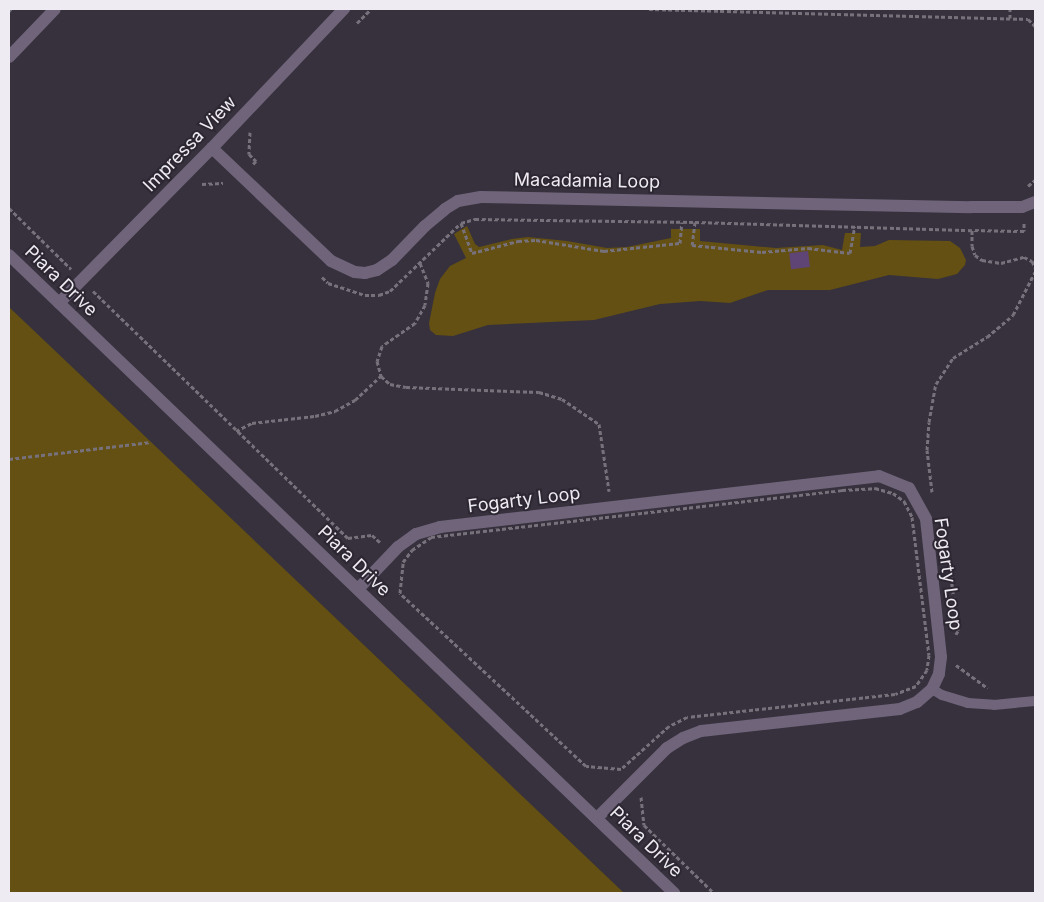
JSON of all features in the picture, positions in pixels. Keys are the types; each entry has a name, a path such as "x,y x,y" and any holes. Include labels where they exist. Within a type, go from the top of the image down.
{"street":[{"path":"9,57 55,9"},
{"name":"Impressa View","path":"59,302 212,148 344,9"},
{"name":"Macadamia Loop","path":"212,148 331,260 355,272 365,273 377,270 392,260 425,226 445,209 458,201 481,197 971,207 1022,207 1035,202"},
{"name":"Piara Drive","path":"9,254 674,893"},
{"name":"Fogarty Loop","path":"358,589 393,553 416,534 440,527 612,512 879,476 909,488 926,519 941,657 938,674 932,689"},
{"path":"597,818 667,748 683,738 701,731 900,708 917,702 932,689"}],"lane":[{"path":"932,689 968,703 994,706 1035,701"}],"path":[{"path":"350,29 371,9"},
{"path":"649,9 1010,18 1028,19 1035,26"},
{"path":"1010,9 1010,18"},
{"path":"251,167 256,161 250,154 249,133 256,126"},
{"path":"196,190 203,183 222,182 226,186"},
{"path":"9,208 348,538 372,535 403,562"},
{"path":"321,276 328,283 365,295 379,295 390,291 460,223 475,219 694,222 1024,231 1024,220"},
{"path":"460,223 472,253 518,241 536,240 604,251 680,243 682,222"},
{"path":"694,222 692,244 762,252 808,248 850,253 855,226"},
{"path":"972,230 975,255 982,260 1001,263 1024,257 1032,261 1035,267"},
{"path":"420,263 428,283 425,305 415,323 382,346 377,361 381,376 390,384 406,387 539,392 562,399 599,424 612,512"},
{"path":"933,497 927,450 929,422 936,384 953,358 987,337 1013,315 1035,272"},
{"path":"95,292 102,286"},
{"path":"236,431 252,423 315,416 335,411 355,400 381,376"},
{"path":"9,459 151,442"},
{"path":"875,488 893,494 904,502 912,518 929,655 927,670 916,686 895,694 687,716 669,726 621,768 586,766 400,593 403,562 412,550 431,537 612,512 842,490 875,488"},
{"path":"951,574 958,631 954,637"},
{"path":"953,657 955,664 991,690"},
{"path":"616,768 643,799 644,825 714,893"}],"shaded area":[{"path":"467,226 475,244 479,247 528,237 607,248 627,247 671,238 671,229 700,229 700,241 776,248 823,245 842,250 845,233 861,233 860,247 875,246 889,240 950,241 960,248 966,260 965,265 957,274 938,279 889,275 830,290 768,290 730,303 700,301 660,304 594,320 488,325 453,336 436,335 430,330 429,323 435,293 440,279 450,266 466,258 454,234"},
{"path":"9,307 151,442 624,893 9,893"}],"building":[{"path":"808,251 810,267 791,269 789,253"}]}
